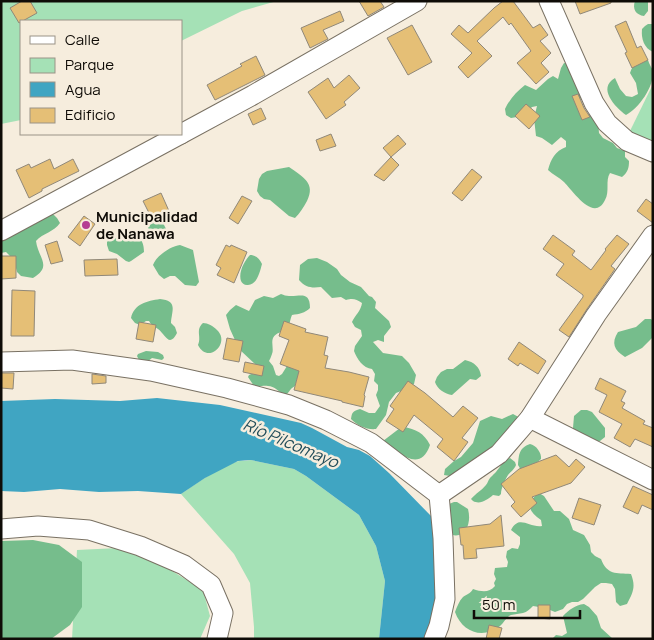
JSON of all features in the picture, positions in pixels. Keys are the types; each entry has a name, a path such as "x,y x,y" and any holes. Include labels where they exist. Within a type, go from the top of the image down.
{"street":[{"path":"182,133 417,1"},
{"path":"549,1 594,103 607,124 627,141 653,152"},
{"path":"1,231 179,135"},
{"path":"438,495 499,454 530,418 596,315 653,235"},
{"path":"1,362 72,360 152,371 227,388 289,405 326,420 371,443 438,495 443,538 445,599 434,639"},
{"path":"530,418 653,480"},
{"path":"1,529 38,526 89,530 140,546 184,565 211,585 223,612 217,639"}],"green space":[{"path":"1,1 277,1 242,11 182,41 182,20 20,20 20,120 1,124"},
{"path":"635,1 648,1 648,11 644,16 635,11"},
{"path":"648,24 653,24 653,52 645,46 642,36 642,29"},
{"path":"648,60 653,71 651,84 641,102 626,115 610,97 608,87 610,82 615,78 626,96 632,97 638,94 636,83 630,73 636,64"},
{"path":"564,63 570,64 585,91 579,101 583,112 598,121 599,133 617,148 625,151 625,157 629,161 628,170 622,177 610,173 605,200 600,206 595,208 584,203 564,182 548,170 554,156 566,147 566,141 561,137 552,145 536,136 534,118 537,106 532,107 523,116 511,118 506,115 505,109 519,90 525,85 536,90 553,76 558,79"},
{"path":"653,84 653,141 629,133"},
{"path":"289,167 307,181 310,190 307,201 295,218 289,216 270,200 264,199 257,191 262,174 267,171"},
{"path":"52,213 60,223 36,241 43,261 42,270 33,278 21,276 17,272 14,260 6,252 1,253 1,225"},
{"path":"154,221 161,221 165,227 165,236 162,239 151,234 148,227"},
{"path":"127,232 140,239 144,247 144,252 129,262 109,251 107,245 111,238 114,239"},
{"path":"180,245 193,250 199,282 196,286 185,285 175,276 164,279 153,265 164,252"},
{"path":"250,255 258,258 262,264 256,281 246,285 241,281 240,274 244,263"},
{"path":"317,258 337,269 341,275 361,287 372,297 376,302 375,308 389,321 391,327 384,336 384,342 378,340 373,342 383,353 402,356 416,375 414,384 396,393 389,402 386,415 376,429 363,427 351,419 352,413 356,410 360,409 369,413 375,413 380,406 376,395 378,385 374,381 375,374 372,369 361,363 354,351 362,336 361,330 355,327 352,322 362,303 354,299 332,298 321,287 309,287 299,280 300,265 308,259"},
{"path":"281,294 288,296 300,295 306,297 310,302 310,308 299,314 292,315 287,328 273,338 273,352 269,361 276,375 282,374 287,366 301,366 295,386 284,396 272,387 254,386 248,377 258,371 258,367 239,349 226,315 236,305 249,311 255,300 264,296 273,298"},
{"path":"160,299 166,300 173,307 171,323 177,333 172,340 168,339 149,321 140,325 131,318 138,306"},
{"path":"645,319 653,321 653,337 642,348 625,357 618,352 614,343 618,332 636,327"},
{"path":"203,323 212,326 221,335 220,346 217,350 207,353 202,351 198,345 199,328"},
{"path":"146,351 158,352 164,358 162,360 152,358 147,362 139,360 138,354"},
{"path":"465,360 476,365 481,376 476,380 470,379 452,395 442,391 435,382 437,377 441,372 453,369"},
{"path":"581,410 592,412 605,428 605,437 600,441 594,442 574,431 574,416"},
{"path":"513,414 524,420 462,474 444,475 445,469 461,457 473,443 480,421 491,416 502,419"},
{"path":"403,427 419,432 430,445 426,454 421,458 408,458 383,441"},
{"path":"530,444 541,454 541,459 534,465 521,470 518,465 520,452"},
{"path":"510,458 516,465 508,475 501,494 499,496 493,495 481,502 473,501 471,499 486,485 504,462"},
{"path":"251,460 294,469 359,515 376,546 385,581 379,639 254,639 250,583 234,554 181,494 225,466 239,461"},
{"path":"539,493 544,496 554,511 560,511 569,519 573,530 584,535 590,545 591,552 601,559 609,571 631,574 633,589 631,596 627,604 620,606 616,602 615,589 612,584 601,583 583,599 567,604 563,609 555,612 533,606 524,613 509,616 501,625 487,633 474,632 463,625 458,619 455,612 459,602 473,589 485,591 495,586 495,568 507,567 507,551 512,548 518,549 520,544 520,537 511,530 514,525 521,522 542,526 541,520 533,513 530,507 532,500"},
{"path":"454,502 468,509 469,515 466,530 458,535 447,533 449,504"},
{"path":"33,540 59,545 82,562 82,607 70,625 51,639 1,639 1,541"},
{"path":"118,548 164,566 203,590 210,616 200,639 72,639 77,550"},
{"path":"584,604 597,616 601,628 613,639 552,639 556,635 562,636 567,633 563,616 572,608"}],"water":[{"name":"Río Pilcomayo","path":"157,398 220,405 301,423 347,447 359,450 370,456 389,473 431,516 440,578 433,613 425,639 379,639 385,581 376,546 359,515 294,469 251,460 238,461 205,478 181,494 60,489 24,492 1,491 1,401 55,399 120,401"}],"building":[{"path":"22,1 30,1 37,13 24,20 20,20 19,23 10,8"},
{"path":"359,1 380,1 384,7 368,16"},
{"path":"503,1 513,1 533,28 540,24 548,35 540,41 551,53 541,63 549,72 536,84 517,63 531,51 511,23 509,25 503,17 477,41 492,56 468,78 458,67 472,53 451,34 459,25 468,33"},
{"path":"575,1 611,1 611,3 580,14"},
{"path":"340,11 344,21 323,30 328,39 310,48 301,28"},
{"path":"626,21 637,48 641,46 648,60 632,68 615,26"},
{"path":"412,25 432,62 408,75 387,38"},
{"path":"256,56 265,75 215,100 207,85"},
{"path":"349,75 360,88 344,102 346,105 326,119 308,92 328,78 334,88"},
{"path":"578,94 590,117 582,120 572,96"},
{"path":"526,104 540,116 529,129 515,116"},
{"path":"261,108 266,119 253,125 248,114"},
{"path":"331,134 336,146 320,151 316,140"},
{"path":"398,135 406,144 391,157 383,148"},
{"path":"391,157 399,165 384,181 374,175"},
{"path":"50,159 54,169 73,159 79,171 42,189 42,191 29,198 16,170 29,164 31,168"},
{"path":"472,169 482,177 462,201 452,193"},
{"path":"161,193 169,211 152,219 143,201"},
{"path":"242,196 252,201 238,224 229,218"},
{"path":"646,199 653,204 653,223 637,211"},
{"path":"84,216 95,224 80,246 68,237"},
{"path":"553,235 575,251 572,255 591,270 617,235 629,244 611,266 615,269 569,337 559,330 583,295 556,275 564,264 543,249"},
{"path":"57,241 63,261 51,264 45,245"},
{"path":"226,245 230,247 231,245 247,252 234,283 217,275 221,268 216,265"},
{"path":"1,256 16,256 16,278 1,279"},
{"path":"117,259 118,275 85,276 84,260"},
{"path":"12,290 35,291 34,336 11,336"},
{"path":"284,321 306,329 305,332 328,337 324,355 328,356 325,368 369,377 363,407 294,390 299,371 280,364 289,340 279,336"},
{"path":"139,322 156,325 153,342 136,339"},
{"path":"227,338 243,341 239,362 223,359"},
{"path":"519,342 546,361 538,374 520,363 518,366 508,359"},
{"path":"245,362 264,366 262,376 243,372"},
{"path":"1,373 14,373 13,389 1,388"},
{"path":"92,374 106,376 106,383 92,384"},
{"path":"600,378 626,391 621,401 625,403 622,408 645,421 643,424 653,428 653,447 635,439 630,447 614,438 622,424 599,412 607,395 595,389"},
{"path":"408,381 453,417 463,406 478,418 462,438 468,442 454,461 437,447 443,439 414,415 403,432 386,421 394,409 390,406"},
{"path":"556,455 569,467 576,459 585,467 571,483 532,497 537,503 521,517 511,506 515,502 501,484 519,469"},
{"path":"633,486 653,495 653,510 642,505 638,514 623,507"},
{"path":"579,498 601,505 594,525 572,518"},
{"path":"501,515 504,546 476,549 477,558 464,559 459,528 490,524"},
{"path":"538,605 550,605 550,619 538,618"},
{"path":"489,625 502,628 499,639 486,639"}],"place":[{"name":"Municipalidad de Nanawa","path":"86,225"}]}
